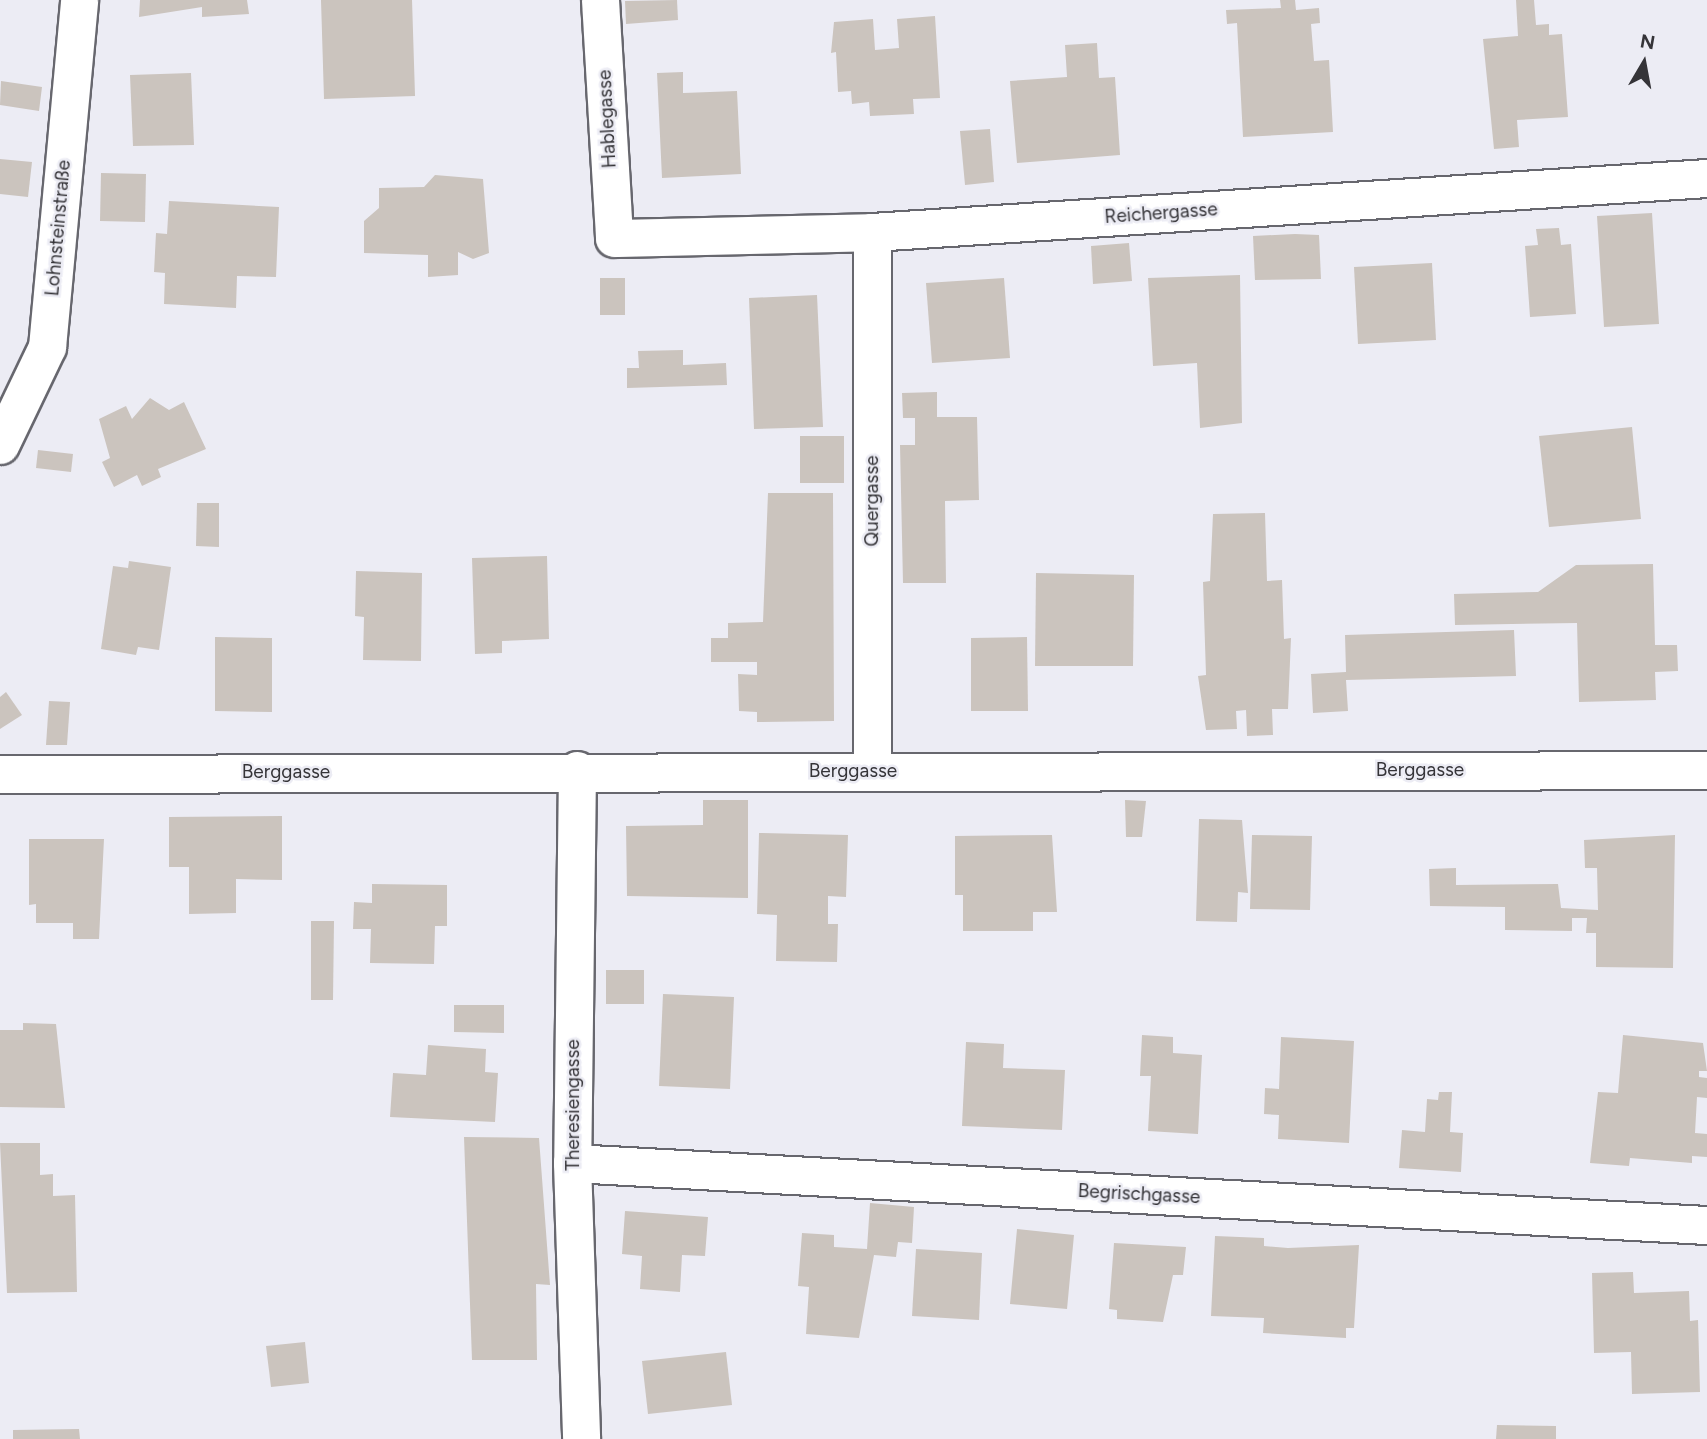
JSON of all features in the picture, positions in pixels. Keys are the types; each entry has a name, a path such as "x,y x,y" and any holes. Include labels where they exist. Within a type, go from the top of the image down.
{"street":[{"name":"Lohnsteinstraße","path":"0,444 47,347 79,0"},
{"name":"Hablegasse","path":"600,0 614,238"},
{"name":"Reichergasse","path":"614,238 872,232 1707,178"},
{"name":"Quergasse","path":"872,232 873,771"},
{"name":"Berggasse","path":"0,774 577,770 1707,770"},
{"name":"Theresiengasse","path":"577,770 572,1163 581,1439"},
{"name":"Begrischgasse","path":"572,1163 1707,1225"}],"building":[{"path":"140,0 247,0 249,14 202,17 202,7 139,17"},
{"path":"321,0 412,0 415,96 324,99"},
{"path":"677,0 678,20 626,24 625,1"},
{"path":"1280,0 1295,0 1296,10 1319,8 1320,23 1311,24 1314,61 1329,60 1333,132 1243,137 1237,23 1227,24 1226,10 1281,8"},
{"path":"1516,0 1534,0 1536,25 1549,24 1549,35 1562,34 1568,117 1517,120 1519,147 1494,149 1483,39 1518,36"},
{"path":"935,16 940,98 913,99 914,114 870,116 869,102 852,104 851,91 838,92 836,52 831,53 834,22 873,19 875,50 899,48 897,19"},
{"path":"1097,43 1099,78 1115,77 1120,155 1017,163 1010,81 1067,77 1065,45"},
{"path":"683,72 683,93 737,91 741,174 662,178 657,73"},
{"path":"191,73 194,145 133,146 130,75"},
{"path":"1,81 42,87 39,111 0,105"},
{"path":"990,129 994,182 965,185 960,131"},
{"path":"0,159 32,162 28,197 0,194"},
{"path":"101,173 146,174 145,222 100,221"},
{"path":"435,175 483,179 489,253 473,259 458,252 458,275 428,277 428,255 364,253 364,221 379,208 379,188 424,187"},
{"path":"169,201 279,207 276,277 237,276 236,308 164,304 165,273 154,272 156,233 167,234"},
{"path":"1652,213 1659,324 1604,327 1597,216"},
{"path":"1559,228 1561,245 1571,244 1576,314 1530,317 1525,246 1538,245 1536,229"},
{"path":"1319,235 1321,279 1255,280 1253,236"},
{"path":"1129,243 1132,281 1093,284 1091,246"},
{"path":"1432,263 1436,340 1358,344 1354,267"},
{"path":"1240,275 1242,423 1200,428 1197,363 1153,366 1148,278"},
{"path":"600,278 625,278 625,315 600,315"},
{"path":"1004,278 1010,358 932,363 926,283"},
{"path":"817,295 823,427 754,429 749,298"},
{"path":"683,350 683,365 726,363 727,385 627,388 627,368 639,368 638,351"},
{"path":"937,392 937,417 977,417 979,500 945,501 946,583 903,583 900,445 915,445 915,418 903,418 902,393"},
{"path":"150,398 169,410 184,402 206,449 158,469 161,477 142,486 137,475 114,487 102,462 110,458 99,419 126,406 132,419"},
{"path":"1632,427 1641,519 1549,527 1539,436"},
{"path":"800,436 844,436 844,483 800,483"},
{"path":"38,450 73,454 71,472 36,468"},
{"path":"768,493 833,493 834,721 757,722 757,712 739,711 738,674 757,675 757,662 711,662 711,638 728,638 728,623 763,622"},
{"path":"197,503 219,503 219,547 196,546"},
{"path":"1265,513 1267,581 1282,580 1284,639 1291,638 1288,709 1272,709 1273,735 1247,736 1246,710 1236,711 1237,729 1206,730 1198,676 1206,675 1203,582 1210,581 1213,514"},
{"path":"547,556 549,639 502,641 502,653 475,654 472,558"},
{"path":"129,561 171,567 159,650 138,647 136,655 101,649 113,566 128,568"},
{"path":"1653,564 1655,645 1677,645 1678,671 1655,672 1656,700 1579,702 1577,623 1455,625 1454,594 1538,592 1576,565"},
{"path":"356,571 422,573 421,661 363,660 364,617 355,616"},
{"path":"1036,573 1134,575 1133,666 1035,666"},
{"path":"1514,630 1516,676 1346,680 1348,711 1313,713 1311,674 1346,672 1345,635"},
{"path":"215,637 272,638 272,712 215,711"},
{"path":"1027,637 1028,711 971,711 971,638"},
{"path":"6,692 22,715 0,729 0,697"},
{"path":"49,701 70,702 67,745 46,745"},
{"path":"703,800 748,800 748,898 627,896 626,826 703,825"},
{"path":"1125,800 1146,801 1142,837 1126,837"},
{"path":"282,816 282,880 236,879 236,913 189,914 189,867 169,867 169,817"},
{"path":"1199,819 1242,820 1248,893 1238,892 1237,922 1196,921"},
{"path":"759,833 848,835 846,897 828,896 828,924 838,924 837,962 776,961 777,915 757,914"},
{"path":"1052,835 1057,912 1033,912 1033,931 963,931 963,895 955,895 955,836"},
{"path":"1252,835 1312,836 1310,910 1250,909"},
{"path":"1675,835 1673,968 1596,967 1596,933 1586,933 1587,918 1572,918 1572,931 1505,930 1505,907 1430,906 1429,869 1456,868 1456,885 1558,884 1561,908 1598,910 1597,868 1585,868 1584,840"},
{"path":"29,839 104,839 99,939 73,939 73,923 36,923 36,904 29,905"},
{"path":"372,884 447,885 447,926 435,926 434,964 370,963 371,929 353,929 354,902 372,903"},
{"path":"311,921 334,921 333,1000 311,1000"},
{"path":"606,970 644,970 644,1004 606,1004"},
{"path":"663,994 734,997 730,1089 659,1086"},
{"path":"454,1005 504,1005 504,1033 454,1032"},
{"path":"23,1023 56,1024 65,1108 0,1107 0,1030 23,1030"},
{"path":"1142,1035 1173,1037 1173,1053 1202,1055 1198,1134 1148,1131 1151,1076 1140,1076"},
{"path":"1623,1035 1703,1043 1707,1071 1699,1071 1699,1077 1707,1078 1707,1098 1697,1097 1695,1133 1707,1134 1707,1157 1692,1156 1692,1163 1630,1158 1629,1166 1590,1163 1598,1092 1618,1093"},
{"path":"1281,1037 1354,1041 1349,1143 1278,1139 1279,1115 1264,1114 1265,1088 1279,1089"},
{"path":"966,1042 1004,1044 1003,1068 1065,1070 1062,1130 962,1126"},
{"path":"428,1045 486,1049 485,1072 498,1073 495,1122 390,1117 393,1073 426,1075"},
{"path":"1439,1092 1452,1092 1450,1132 1463,1133 1461,1172 1399,1168 1402,1130 1425,1132 1427,1099 1438,1100"},
{"path":"464,1137 539,1138 550,1285 536,1284 537,1360 472,1360"},
{"path":"0,1143 40,1143 40,1175 53,1174 53,1196 75,1195 77,1292 7,1293"},
{"path":"870,1203 914,1207 912,1243 898,1242 896,1257 874,1255 859,1338 806,1334 809,1287 798,1286 802,1233 834,1235 834,1247 867,1249"},
{"path":"625,1211 708,1217 705,1256 682,1255 680,1292 640,1289 642,1256 622,1254"},
{"path":"1017,1229 1074,1235 1067,1309 1010,1304"},
{"path":"1215,1236 1264,1238 1264,1246 1288,1248 1359,1245 1354,1328 1346,1328 1346,1338 1263,1333 1264,1318 1211,1316"},
{"path":"1114,1243 1186,1247 1183,1275 1173,1275 1163,1322 1117,1319 1117,1310 1109,1309"},
{"path":"916,1249 982,1253 979,1320 912,1316"},
{"path":"1633,1272 1634,1293 1689,1291 1690,1321 1698,1320 1700,1392 1632,1394 1631,1352 1594,1353 1592,1273"},
{"path":"305,1342 309,1383 271,1387 266,1346"},
{"path":"726,1352 732,1405 648,1414 642,1361"},
{"path":"1497,1425 1556,1426 1556,1439 1496,1439"},
{"path":"79,1429 80,1439 13,1439 13,1430"}]}
